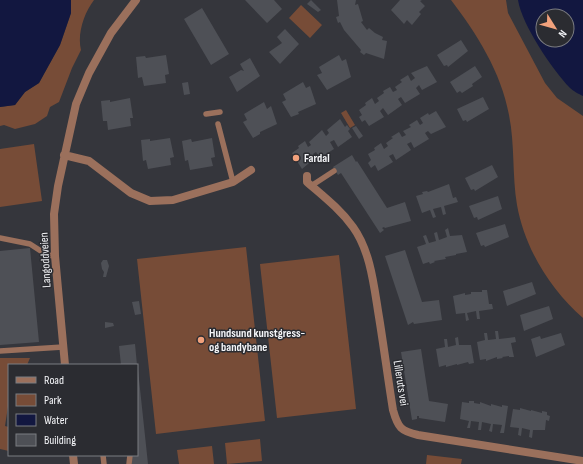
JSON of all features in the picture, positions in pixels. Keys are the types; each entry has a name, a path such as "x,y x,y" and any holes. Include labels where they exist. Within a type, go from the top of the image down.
{"street":[{"name":"Langoddveien","path":"65,364 54,214 64,155 76,104 95,60 111,33 136,0"},
{"path":"64,155 89,161 131,193 150,200 173,200 233,182 251,170"},
{"name":"Lilleruts vei","path":"307,176 307,182 341,212 353,228 363,246 370,267 392,410 396,424 404,432 418,435 583,461"}],"lane":[{"path":"206,114 220,112"},
{"path":"218,124 233,182"},
{"path":"311,186 334,171"},
{"path":"0,238 30,244 47,255 56,256"},
{"path":"0,351 63,347"}],"green space":[{"path":"71,0 94,0 84,17 80,37 81,50 72,68 59,102 50,107 47,116 35,124 15,129 4,125 0,126 0,107 15,105 25,92 39,83 60,45 71,13"},
{"path":"451,0 506,0 508,13 545,83 557,98 583,116 583,318 571,307 550,281 526,237 517,205 514,182 511,126 505,99 487,54 470,26"},
{"path":"301,5 322,25 310,38 289,18"},
{"path":"346,110 355,125 350,128 341,113"},
{"path":"34,144 42,201 0,207 0,149"},
{"name":"Hundsund kunstgress- og bandybane","path":"246,247 265,421 156,434 137,259"},
{"path":"339,255 356,409 277,418 260,264"},
{"path":"0,358 30,358 27,364 8,364 8,406 5,426 8,427 8,451 0,449"},
{"path":"260,439 262,461 227,464 225,443"},
{"path":"212,446 214,464 179,464 177,450"},
{"path":"427,455 462,459 461,464 426,464"}],"water":[{"path":"0,0 71,0 71,13 60,45 39,83 25,92 15,105 0,107"},
{"path":"518,0 583,0 583,96 570,88 555,70 540,48 575,48 575,8 535,8 535,40 525,22"}],"building":[{"path":"245,0 274,0 282,9 267,23"},
{"path":"311,0 321,10 318,12 307,4"},
{"path":"337,0 356,0 355,5 358,4 363,21 361,22 367,30 369,28 383,37 382,40 387,41 384,59 366,53 364,55 360,52 361,50 344,30 340,22 338,23 336,17 339,16"},
{"path":"400,0 422,0 420,1 425,6 419,12 421,14 412,25 407,20 404,24 391,10"},
{"path":"202,8 229,54 211,65 184,19"},
{"path":"285,29 299,44 280,64 269,52 282,43 277,37"},
{"path":"461,40 468,51 448,67 447,65 444,66 437,55"},
{"path":"166,55 169,74 165,75 166,83 144,86 142,77 138,78 136,57 145,56 146,58"},
{"path":"339,55 342,61 346,59 351,77 327,90 317,75 322,73 319,67"},
{"path":"250,58 260,76 237,92 229,77 241,70 244,71 240,64"},
{"path":"427,66 437,82 422,90 419,85 416,88 420,94 405,103 401,97 398,99 402,105 388,115 383,108 380,111 384,117 369,126 365,120 362,122 359,117 362,115 359,110 366,105 365,103 372,98 375,104 379,101 377,98 384,93 383,91 390,87 393,92 397,90 395,87 402,82 400,80 408,75 411,81 415,78 411,73"},
{"path":"475,66 482,77 472,84 473,86 462,93 460,91 457,93 450,82"},
{"path":"188,82 190,94 184,95 182,83"},
{"path":"303,82 306,88 310,86 316,104 298,112 299,114 291,117 282,102 286,100 283,94"},
{"path":"483,97 489,109 467,122 466,120 463,121 457,109"},
{"path":"130,98 133,118 130,118 131,126 108,130 107,121 103,121 101,101 110,100 110,102"},
{"path":"264,102 267,109 271,106 277,124 260,132 260,134 253,138 243,122 247,120 244,114"},
{"path":"436,111 446,127 431,134 428,131 425,133 429,139 414,148 411,142 407,144 411,150 396,160 393,154 389,156 393,162 378,171 375,165 371,168 368,163 371,160 368,154 375,150 374,148 381,143 384,149 388,146 386,143 393,138 391,137 399,132 402,137 406,135 403,131 411,127 409,125 417,120 420,125 423,123 420,118 428,113 429,115"},
{"path":"340,119 345,127 347,125 350,129 348,131 352,137 338,147 334,140 330,142 334,149 320,158 316,152 313,154 315,158 302,169 292,153 305,141 308,147 311,145 309,142 322,130 326,136 329,133 327,130"},
{"path":"356,126 363,136 359,139 352,128"},
{"path":"170,138 174,157 170,158 171,165 148,169 146,160 143,161 141,140 150,139 150,141"},
{"path":"212,138 215,157 211,158 213,166 190,170 188,160 185,161 182,141 191,139 192,142"},
{"path":"352,155 387,208 405,202 411,221 384,227 382,228 384,230 380,233 341,173 338,175 333,167"},
{"path":"492,165 498,177 475,191 474,189 471,190 465,178"},
{"path":"449,184 453,198 456,197 458,202 444,206 446,214 443,215 441,207 433,209 436,217 433,218 430,210 422,213 416,196 423,194 422,192 428,192"},
{"path":"498,196 502,209 478,220 477,217 474,218 469,206"},
{"path":"505,224 509,237 485,247 484,245 481,246 476,233"},
{"path":"448,228 450,236 462,235 467,252 445,257 446,259 434,261 435,262 430,264 429,262 423,264 417,247 426,244 423,236 426,235 429,243 436,241 434,233 437,232 439,240 447,237 445,230"},
{"path":"30,248 39,342 0,345 0,251"},
{"path":"405,250 422,302 439,300 442,320 414,324 413,322 408,325 385,256"},
{"path":"103,260 107,260 109,266 106,277 103,277 104,272 101,263"},
{"path":"532,282 536,294 507,306 503,291"},
{"path":"482,290 487,290 489,304 492,304 493,309 479,311 480,319 477,319 476,311 467,313 469,320 466,321 465,313 456,314 453,296 465,293 465,295 471,294 471,292 482,292"},
{"path":"139,301 141,314 135,315 132,302"},
{"path":"549,306 553,319 524,331 520,315"},
{"path":"105,322 113,323 114,326 105,328"},
{"path":"495,331 498,331 499,339 515,337 516,342 511,343 514,357 509,356 497,359 497,357 486,361 486,359 480,360 477,342 485,340 484,333 487,333 488,340 496,339"},
{"path":"561,333 565,345 536,357 531,339 540,336 541,339"},
{"path":"458,337 459,345 471,345 474,363 469,364 468,362 439,367 436,349 445,347 444,339 447,339 448,347 456,345 455,338"},
{"path":"135,344 137,364 121,364 119,346"},
{"path":"421,349 429,401 448,404 445,422 419,418 419,416 417,416 417,419 412,420 401,352"},
{"path":"138,370 148,464 132,464 131,456 138,456"},
{"path":"469,401 474,401 474,403 480,404 480,402 491,406 491,404 502,407 502,405 508,406 504,433 500,433 502,425 493,424 492,432 489,431 491,424 482,422 481,430 478,430 479,422 471,421 470,428 467,428 469,421 460,419 462,402 469,403"},
{"path":"520,408 542,413 542,411 547,412 547,415 550,416 549,421 546,420 545,430 533,430 532,438 529,437 530,430 522,428 521,436 518,435 519,428 510,427 513,409 520,410"}],"place":[{"name":"Fardal","path":"296,158"},
{"name":"Hundsund kunstgress- og bandybane","path":"201,340"}]}
